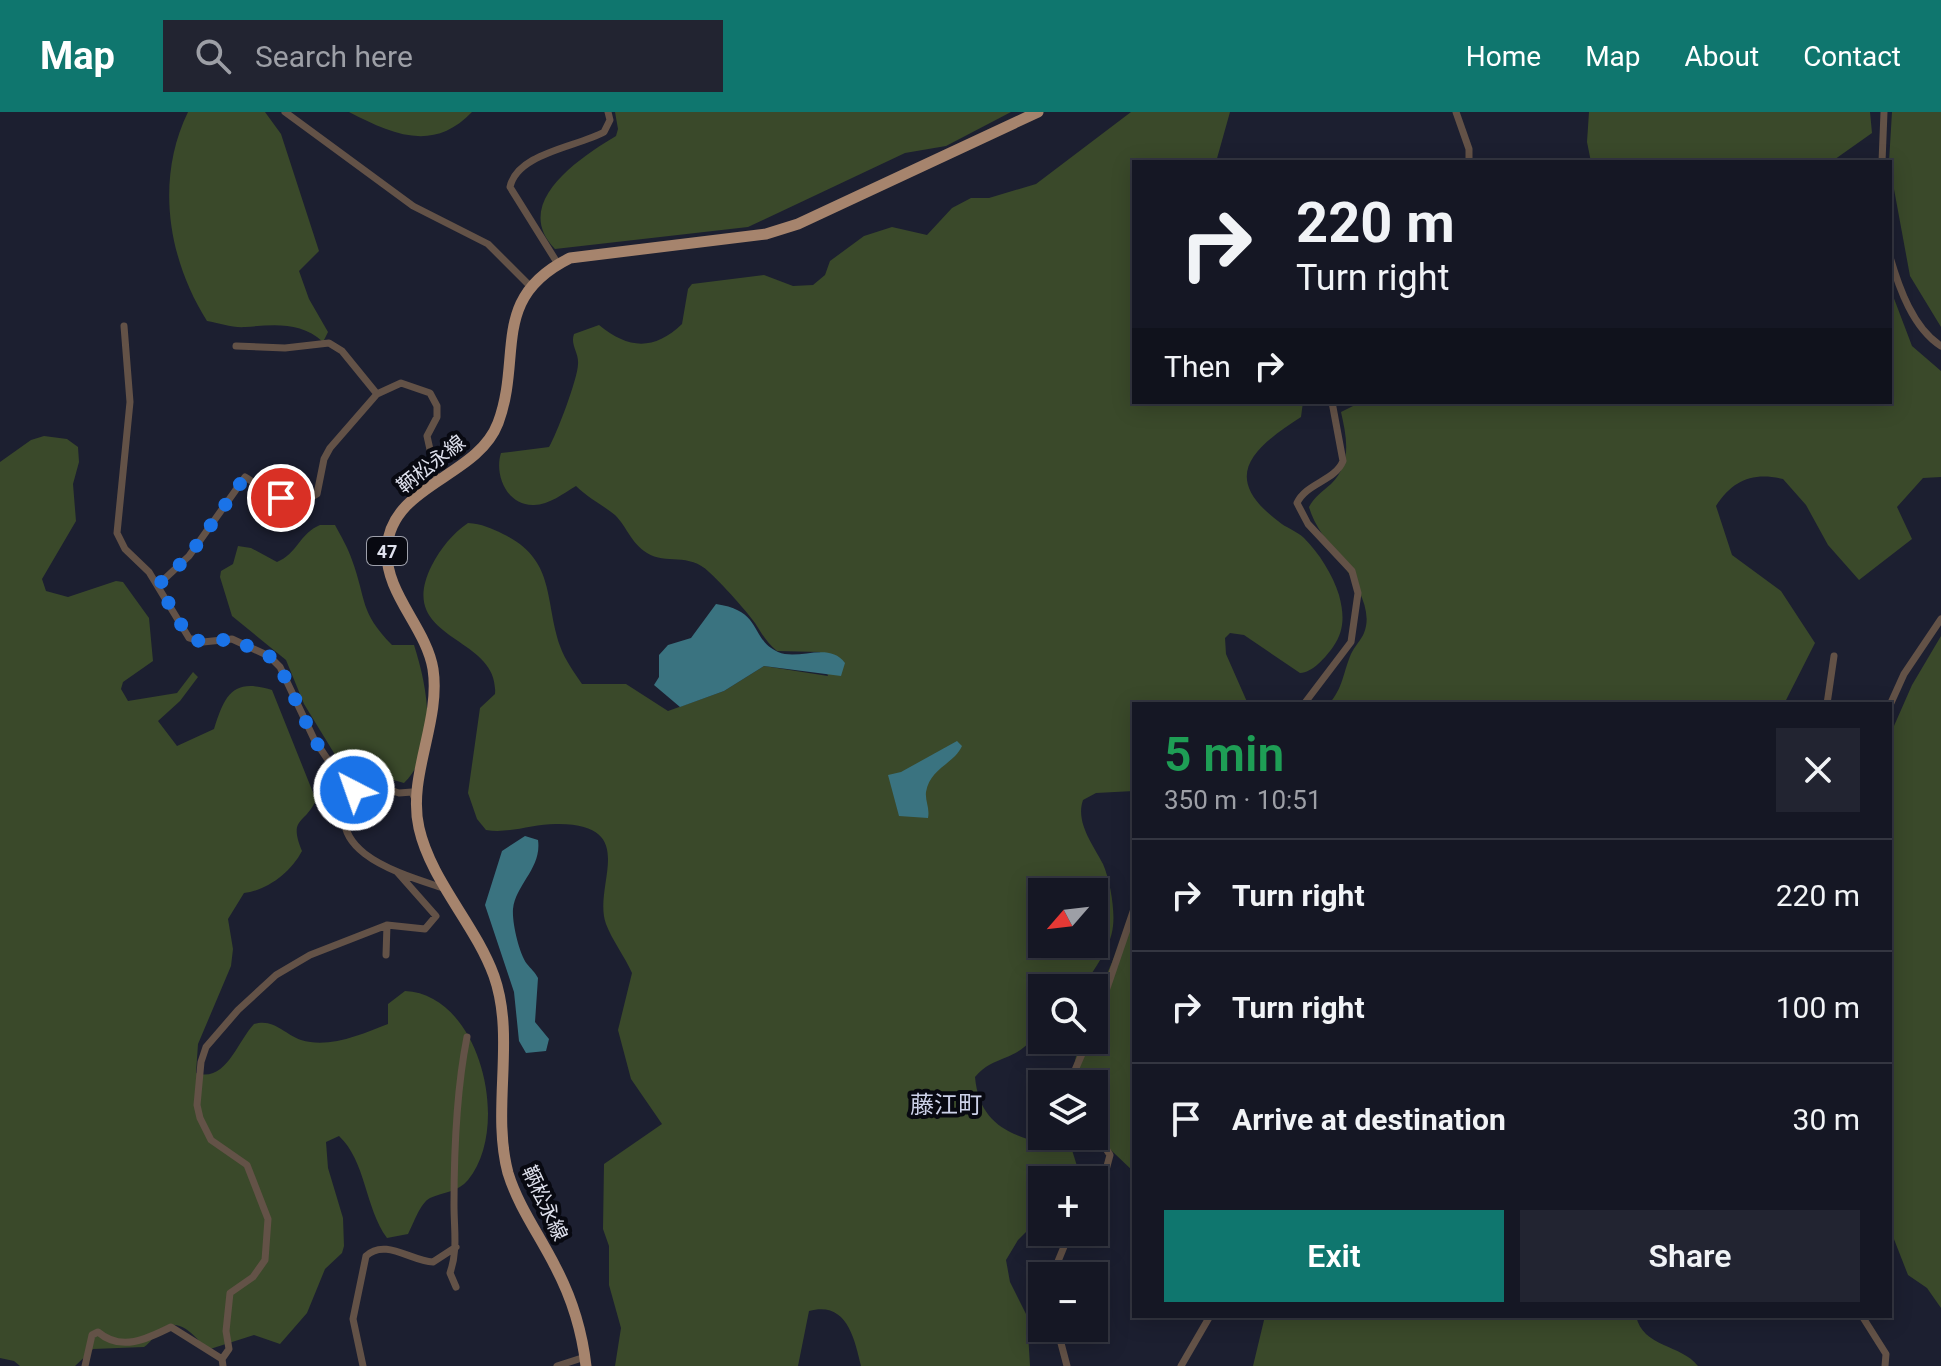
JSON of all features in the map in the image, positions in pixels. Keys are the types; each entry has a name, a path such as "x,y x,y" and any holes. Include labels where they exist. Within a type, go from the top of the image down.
{"main road":[{"name":"鞆松永線","path":"586,1362 574,1305 509,1174 501,1138 501,1026 495,979 475,931 426,850 418,826 417,803 434,698 433,666 392,580 387,548 398,513 480,449 497,424 514,319 530,286 558,264 570,258 766,234 798,224 1038,112"}],"street":[{"path":"285,112 413,206 488,244 530,286"},
{"path":"558,264 510,187 511,181 535,159 604,132 610,120 608,112"},
{"path":"1456,112 1469,149 1469,160"},
{"path":"1882,160 1884,112"},
{"path":"1892,262 1912,313 1927,337 1941,346"},
{"path":"124,326 130,402 117,533 125,549 158,585 189,638 246,643 280,667 314,739 340,778 354,790"},
{"path":"236,346 285,348 329,343 342,351 377,394"},
{"path":"158,585 189,556 245,477 281,498 297,502 306,502 317,494 324,459 330,448 377,394 401,383 430,393 437,406 437,417 429,426 427,436 437,481"},
{"path":"1306,702 1351,642 1358,593 1352,571 1308,524 1297,503 1301,495 1340,468 1343,461 1332,404"},
{"path":"1891,702 1904,674 1941,619"},
{"path":"1827,702 1834,656"},
{"path":"417,803 412,792 399,793 368,783 354,790 346,808 347,830 357,848 398,873 449,889"},
{"path":"85,1366 92,1335 98,1332 105,1339 131,1342 171,1327 222,1363 229,1349 226,1331 230,1293 253,1277 265,1260 268,1219 247,1165 211,1140 200,1118 197,1105 203,1055 213,1037 276,975 310,955 387,925 425,929 436,916 398,873"},
{"path":"1108,985 1132,915"},
{"path":"386,955 387,925"},
{"path":"456,1287 450,1273 456,1247 454,1206 459,1078 467,1037"},
{"path":"363,1366 353,1319 366,1256 371,1251 390,1249 433,1262 456,1247"},
{"path":"1181,1366 1209,1318"},
{"path":"1863,1318 1886,1354 1885,1366"},
{"path":"1061,1342 1067,1366"},
{"path":"557,1366 586,1362"}],"shaded area":[{"path":"188,112 265,112 281,134 319,251 299,271 309,299 328,332 323,342 296,327 236,327 207,321 183,272 170,219 172,165"},
{"path":"349,112 472,112 457,125 442,132 412,136 381,127"},
{"path":"615,112 1011,112 946,146 905,153 748,227 555,249 543,232 541,215 545,199 569,169 616,136"},
{"path":"1131,112 1230,112 1217,160 1132,160 1132,404 1303,404 1301,417 1258,451 1250,463 1247,476 1250,490 1260,505 1304,538 1325,565 1341,602 1340,634 1323,660 1300,673 1244,635 1230,633 1225,638 1226,654 1247,702 1132,702 1132,791 1096,793 1083,800 1081,809 1083,826 1108,878 1028,878 1028,958 1101,958 1091,974 1028,974 1028,1043 975,1077 979,1096 995,1122 1028,1139 1028,1150 1072,1150 1077,1166 1028,1166 1028,1230 1006,1260 1010,1282 1027,1316 1030,1366 861,1366 846,1324 832,1311 822,1309 809,1311 798,1366 615,1366 621,1328 609,1285 609,1246 603,1229 604,1164 662,1124 631,1079 618,1030 632,973 606,924 603,909 608,860 606,846 599,835 584,827 550,824 495,831 486,830 477,819 468,793 480,708 495,694 492,674 482,659 436,624 426,609 424,590 432,565 447,542 468,523 478,524 520,544 540,568 560,646 582,684 626,684 668,711 724,691 764,666 828,676 820,652 777,651 709,572 694,562 647,553 637,545 615,515 576,486 545,503 534,505 516,500 501,479 501,453 549,447 577,371 574,334 599,325 620,339 651,343 672,333 682,324 688,289 692,284 764,275 793,286 813,285 825,275 830,261 864,236 892,227 927,235 952,208 971,198 989,198 1036,184"},
{"path":"1589,112 1870,112 1872,133 1834,160 1591,160 1587,142"},
{"path":"1892,112 1941,112 1941,327 1910,276 1892,178 1892,160 1889,160"},
{"path":"1892,293 1912,346 1941,371 1941,477 1923,478 1897,507 1912,539 1859,580 1828,545 1806,505 1783,479 1762,477 1745,480 1729,490 1716,506 1732,555 1781,591 1815,643 1785,702 1331,702 1351,654 1364,633 1367,618 1356,586 1315,522 1309,507 1342,468 1346,441 1341,412 1357,404 1892,404"},
{"path":"44,436 67,439 78,447 79,462 73,484 76,521 42,579 46,591 68,597 116,581 123,582 149,618 153,661 123,682 121,689 128,701 177,693 193,672 198,677 180,701 158,721 177,746 214,729 222,706 232,692 248,686 272,690 316,800 297,827 302,851 297,859 270,884 244,893 228,919 233,949 231,966 198,1044 196,1073 206,1075 223,1067 254,1024 267,1023 301,1040 323,1043 388,1024 388,1004 405,991 431,998 453,1014 469,1038 481,1067 487,1098 487,1129 481,1157 464,1184 426,1201 408,1234 387,1238 348,1146 339,1136 326,1142 328,1168 343,1218 344,1246 342,1253 325,1269 307,1313 280,1344 254,1335 207,1350 185,1329 172,1325 158,1332 144,1347 93,1349 75,1366 20,1366 14,1361 0,1358 0,462 31,440"},
{"path":"320,525 335,525 357,574 365,605 381,633 392,645 414,645 426,699 426,736 415,769 404,783 355,769 337,758 304,704 286,660 232,616 220,577 221,571 233,564 238,546 251,548 277,562"},
{"path":"716,604 742,613 763,640 778,652 822,652 838,657 845,663 841,676 764,666 724,691 680,707 654,685 659,677 659,655 668,645 691,638"},
{"path":"1941,636 1941,1308 1927,1288 1908,1275 1892,1234 1892,730 1912,685"},
{"path":"957,741 962,746 958,752 928,784 928,818 899,816 888,775 901,772"},
{"path":"525,836 538,840 538,850 533,868 515,900 514,922 521,953 538,978 535,1022 549,1039 546,1051 526,1053 519,1041 514,992 485,905 502,851"},
{"path":"1108,878 1113,919 1108,944"},
{"path":"1132,916 1132,1170 1108,1147 1108,1070 1073,1069 1077,1054 1108,1054 1107,974"},
{"path":"1265,1318 1637,1318 1646,1334 1682,1353 1698,1366 1253,1366"}],"district":[{"name":"藤江町","path":"946,1105"}],"route":[{"path":"281,498 245,477 189,556 158,585 189,638 203,642 232,639 246,643 269,656 280,667 314,739 340,778 354,790"}]}
